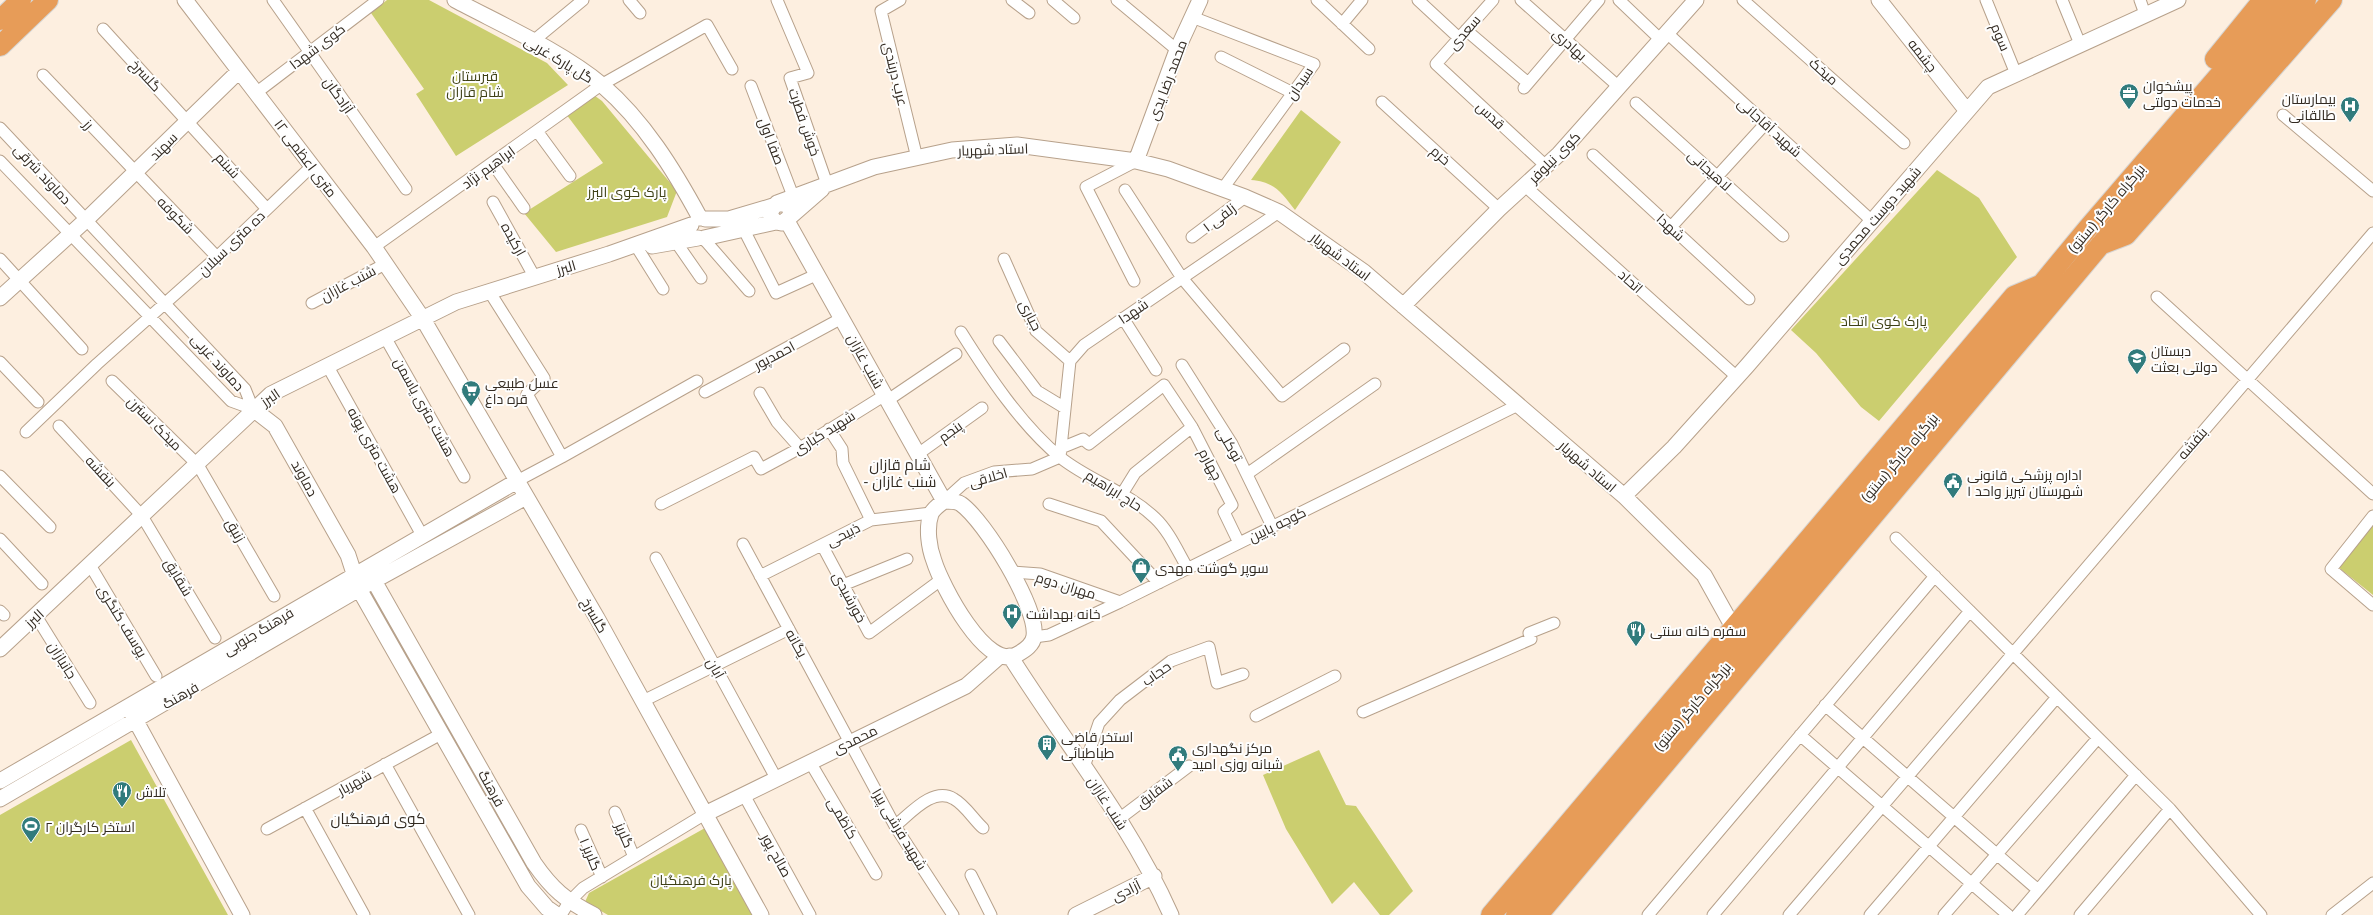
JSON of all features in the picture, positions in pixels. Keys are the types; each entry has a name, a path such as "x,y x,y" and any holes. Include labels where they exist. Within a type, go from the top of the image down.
{"highway":[{"path":"2088,228 2128,161 2264,0"},
{"name":"بزرگراه کارگر (سنتو)","path":"1516,915 2088,228 2284,0"},
{"name":"بزرگراه کارگر (سنتو)","path":"1538,915 2305,0"},
{"path":"2098,246 2126,235 2329,2"},
{"path":"0,11 32,3"},
{"path":"0,20 32,3"},
{"path":"0,46 32,3"},
{"path":"0,59 24,36 32,3"},
{"path":"1491,915 2014,296 2043,283"}],"main road":[{"name":"۱۲ متری اعظمی","path":"185,0 374,247 423,319"},
{"name":"گل پارک غربی","path":"455,0 566,60 602,85 653,140 688,196 698,221 691,230 702,238"},
{"name":"محمد رضا یدی","path":"1136,161 1177,50 1200,0"},
{"name":"کوی نیلوفر","path":"1403,306 1500,209 1546,166 1696,0"},
{"name":"چشمه","path":"1879,0 1967,111"},
{"name":"شهید دوست محمدی","path":"1624,496 1674,446 1737,377 1988,87 2080,44 2142,7 2178,0"},
{"name":"سهند","path":"71,235 240,71"},
{"name":"استاد شهریار","path":"775,204 874,167 952,150 1017,145 1136,161 1168,169 1224,187 1245,196 1279,212 1364,272 1624,496 1704,575 1733,627"},
{"name":"استاد شهریار","path":"785,220 827,184"},
{"name":"شنب غازان","path":"775,204 789,205 785,220 818,274 944,501"},
{"name":"البرز","path":"0,649 198,464 253,409 271,394 456,302 534,276 609,254 698,221 729,219 775,204"},
{"name":"البرز","path":"609,254 702,238 785,220"},
{"path":"0,298 71,235"},
{"name":"گلسرخ","path":"423,319 643,701 761,915"},
{"name":"دماوند","path":"253,409 275,426 348,555"},
{"name":"فرهنگ جنوبی","path":"0,782 132,714 353,575 371,574 422,535 517,481"},
{"name":"فرهنگ","path":"0,799 132,714 359,589 371,574 526,497"},
{"path":"931,513 944,501 960,502 979,519 997,544 1011,572 1033,620 1034,637"},
{"name":"شنب غازان","path":"931,513 928,534 933,561 966,623 987,647 1005,656 1084,767 1119,819 1154,876 1171,915"},
{"name":"فرهنگ","path":"348,555 371,574 534,863 565,909 594,915"},
{"name":"فرهنگ","path":"348,555 353,575 359,589 467,781 528,886 546,908 557,915"},
{"name":"محمدی","path":"705,814 851,741 966,686 1005,656 1014,657 1027,648 1034,637"},
{"path":"132,714 242,915"},
{"path":"467,781 483,772"},
{"name":"آزادی","path":"1076,915 1154,876"}],"street":[{"name":"آزادگان","path":"273,0 406,189"},
{"name":"کوی شهدا","path":"256,93 378,0"},
{"path":"532,42 583,0"},
{"path":"629,0 640,13"},
{"name":"خوش فطرت","path":"778,0 808,73 790,78 827,184"},
{"name":"عرب دربندی","path":"900,0 881,12 917,158"},
{"path":"1012,0 1029,13"},
{"path":"1053,0 1074,18"},
{"path":"1117,0 1177,50"},
{"path":"1317,0 1369,50"},
{"path":"1342,24 1362,0"},
{"path":"1418,0 1526,85 1599,0"},
{"name":"سعدی","path":"1436,64 1493,0"},
{"name":"بهادری","path":"1521,0 1618,87"},
{"name":"شهید آقاجانی","path":"1619,0 1664,36 1766,123 1872,221"},
{"name":"میخک","path":"1743,0 1904,143"},
{"name":"سوم","path":"1986,0 2016,74"},
{"path":"2062,0 2080,44"},
{"name":"سیدان","path":"1192,16 1314,64 1224,187"},
{"name":"ابراهیم نژاد","path":"374,247 493,164 602,85 706,25 732,68"},
{"name":"گلسرخ","path":"103,29 188,121"},
{"path":"1221,57 1293,93"},
{"name":"قدس","path":"1436,64 1546,166"},
{"name":"رز","path":"43,75 136,173"},
{"name":"صفا اول","path":"751,86 793,196"},
{"name":"خرم","path":"1382,102 1500,209"},
{"name":"لاهیجانی","path":"1636,103 1783,236"},
{"path":"2283,115 2373,191"},
{"name":"شبنم","path":"188,121 267,209"},
{"path":"1671,227 1766,123"},
{"name":"دماوند شرقی","path":"0,128 86,220"},
{"path":"537,131 570,176"},
{"name":"شهدا","path":"1593,155 1749,299"},
{"name":"دماوند شرقی","path":"0,161 71,235"},
{"path":"1134,280 1086,187 1136,161"},
{"path":"493,164 524,208"},
{"name":"ده متری سبلان","path":"26,432 217,257 312,166"},
{"name":"شکوفه","path":"136,173 217,257"},
{"name":"اتحاد","path":"1525,186 1737,377"},
{"path":"1125,190 1182,278 1282,396 1344,349"},
{"name":"زلفی ۱","path":"1192,237 1245,196"},
{"name":"ارکیده","path":"493,202 534,276"},
{"name":"شهدا","path":"1070,361 1084,345 1279,212"},
{"name":"دماوند غربی","path":"86,220 245,390 253,409"},
{"path":"743,228 776,293 818,274"},
{"name":"بنفشه","path":"1789,915 1906,775 2373,233"},
{"name":"دماوند غربی","path":"71,235 149,318 231,401 253,409"},
{"path":"702,238 749,291"},
{"path":"676,242 701,278"},
{"path":"638,249 663,289"},
{"path":"0,259 82,349"},
{"name":"جباری","path":"1004,259 1036,331 1070,361"},
{"name":"شنب غازان","path":"312,303 385,264"},
{"path":"489,291 544,378 527,394 562,457"},
{"path":"2158,297 2373,494"},
{"name":"احمدپور","path":"705,392 842,318"},
{"path":"1123,318 1156,370"},
{"name":"حاج ابراهیم","path":"961,332 993,382 1025,421 1061,453 1122,494 1135,501 1156,519 1188,569"},
{"name":"هشت متری یاسمن","path":"385,337 464,477"},
{"path":"999,340 1037,391 1065,408"},
{"path":"887,397 956,354"},
{"path":"1061,453 1070,361"},
{"path":"0,362 38,402"},
{"name":"هشت متری پونه","path":"327,365 422,535"},
{"name":"توکلی","path":"1182,365 1232,444 1272,526"},
{"name":"میخک نسترن","path":"112,381 198,464"},
{"path":"517,481 697,381"},
{"path":"1247,474 1375,384"},
{"name":"اخلاقی","path":"944,501 964,483 994,472 1032,469 1083,439 1089,444 1164,385"},
{"name":"چهارم","path":"1164,385 1192,427 1232,505 1224,512 1239,543"},
{"path":"760,393 777,422 800,448"},
{"name":"شهید کباری","path":"662,504 754,457 761,469 887,397"},
{"name":"کوچه پایین","path":"1034,637 1049,636 1120,602 1518,405"},
{"name":"پنجم","path":"918,454 982,408"},
{"name":"بنفشه","path":"60,426 142,516"},
{"path":"1122,494 1135,473 1192,427"},
{"path":"829,429 842,450 843,463 871,520"},
{"name":"زنبق","path":"198,464 274,596"},
{"path":"0,476 50,527"},
{"path":"1050,504 1101,521 1159,583"},
{"name":"ذبیحی","path":"760,576 871,520 931,513"},
{"name":"شقایق","path":"142,516 215,638"},
{"path":"2373,516 2331,569 2373,605"},
{"path":"1896,538 2170,809 2262,915"},
{"path":"0,539 42,584"},
{"name":"یگانه","path":"743,544 851,741"},
{"name":"خورشیدی","path":"822,545 869,633 942,579"},
{"name":"آبان","path":"656,558 776,778"},
{"path":"843,585 907,559"},
{"name":"یوسف کنگری","path":"90,566 156,676"},
{"name":"مهران دوم","path":"1011,572 1040,574 1120,602"},
{"path":"1648,915 1935,576"},
{"path":"1713,915 1970,611"},
{"name":"جانبازان","path":"36,616 90,703"},
{"path":"1363,712 1531,640 1529,633 1554,623"},
{"path":"643,701 789,629"},
{"name":"حجاب","path":"1084,767 1099,723 1120,700 1171,661 1209,647 1217,683 1242,674"},
{"path":"1256,716 1335,676"},
{"path":"1870,915 2057,697"},
{"path":"1825,705 2038,890"},
{"name":"شهریار","path":"267,829 440,734"},
{"path":"1800,735 2008,915"},
{"path":"1944,915 2098,738"},
{"name":"شهید فرشی پیرا","path":"851,741 895,826 953,915"},
{"name":"کاظمی","path":"810,762 876,874"},
{"path":"385,764 469,915"},
{"name":"شقایق","path":"1119,819 1189,766"},
{"path":"2017,915 2136,775"},
{"name":"صالح پور","path":"744,795 810,915"},
{"path":"895,826 932,797 947,797 954,799 983,828"},
{"path":"305,808 364,915"},
{"path":"2080,915 2170,809"},
{"name":"گلریز","path":"615,812 634,857"},
{"path":"565,909 583,888 705,814"},
{"name":"گلریز ۱","path":"581,830 602,877"},
{"path":"971,875 991,915"},
{"path":"2332,915 2373,883"}],"green space":[{"name":"قبرستان شام قازان","path":"387,0 429,0 547,63 568,85 456,156 416,94 424,89 371,13"},
{"name":"پارک کوی البرز","path":"591,93 602,101 677,191 667,217 556,252 524,213 603,163 566,114"},
{"path":"1301,110 1341,142 1295,210 1277,189 1266,183 1251,180"},
{"name":"پارک کوی اتحاد","path":"1937,170 1979,198 2017,257 1879,421 1861,407 1816,353 1791,330"},
{"path":"2373,524 2373,595 2338,567"},
{"path":"131,740 228,915 0,915 0,815"},
{"path":"1319,750 1346,805 1356,806 1413,891 1389,915 1380,915 1354,882 1332,904 1286,829 1263,775"},
{"name":"پارک فرهنگیان","path":"705,828 753,915 608,915 585,902 589,893"}],"place":[{"name":"پیشخوان خدمات دولتی","path":"2129,110"},
{"name":"بیمارستان طالقانی","path":"2350,123"},
{"name":"دبستان دولتی بعثت","path":"2137,375"},
{"name":"عسل طبیعی قره داغ","path":"471,407"},
{"name":"اداره پزشکی قانونی شهرستان تبریز واحد ۱","path":"1953,499"},
{"name":"سوپر گوشت مهدی","path":"1141,584"},
{"name":"خانه بهداشت","path":"1012,630"},
{"name":"سفره خانه سنتی","path":"1636,647"},
{"name":"استخر قاضی طباطبائی","path":"1047,761"},
{"name":"مرکز نگهداری شبانه روزی امید","path":"1178,772"},
{"name":"تلاش","path":"122,808"},
{"name":"استخر کارگران ۲","path":"31,843"}],"district":[{"name":"شام قازان - شنب غازان","path":"900,472"},
{"name":"کوی فرهنگیان","path":"378,818"}]}
